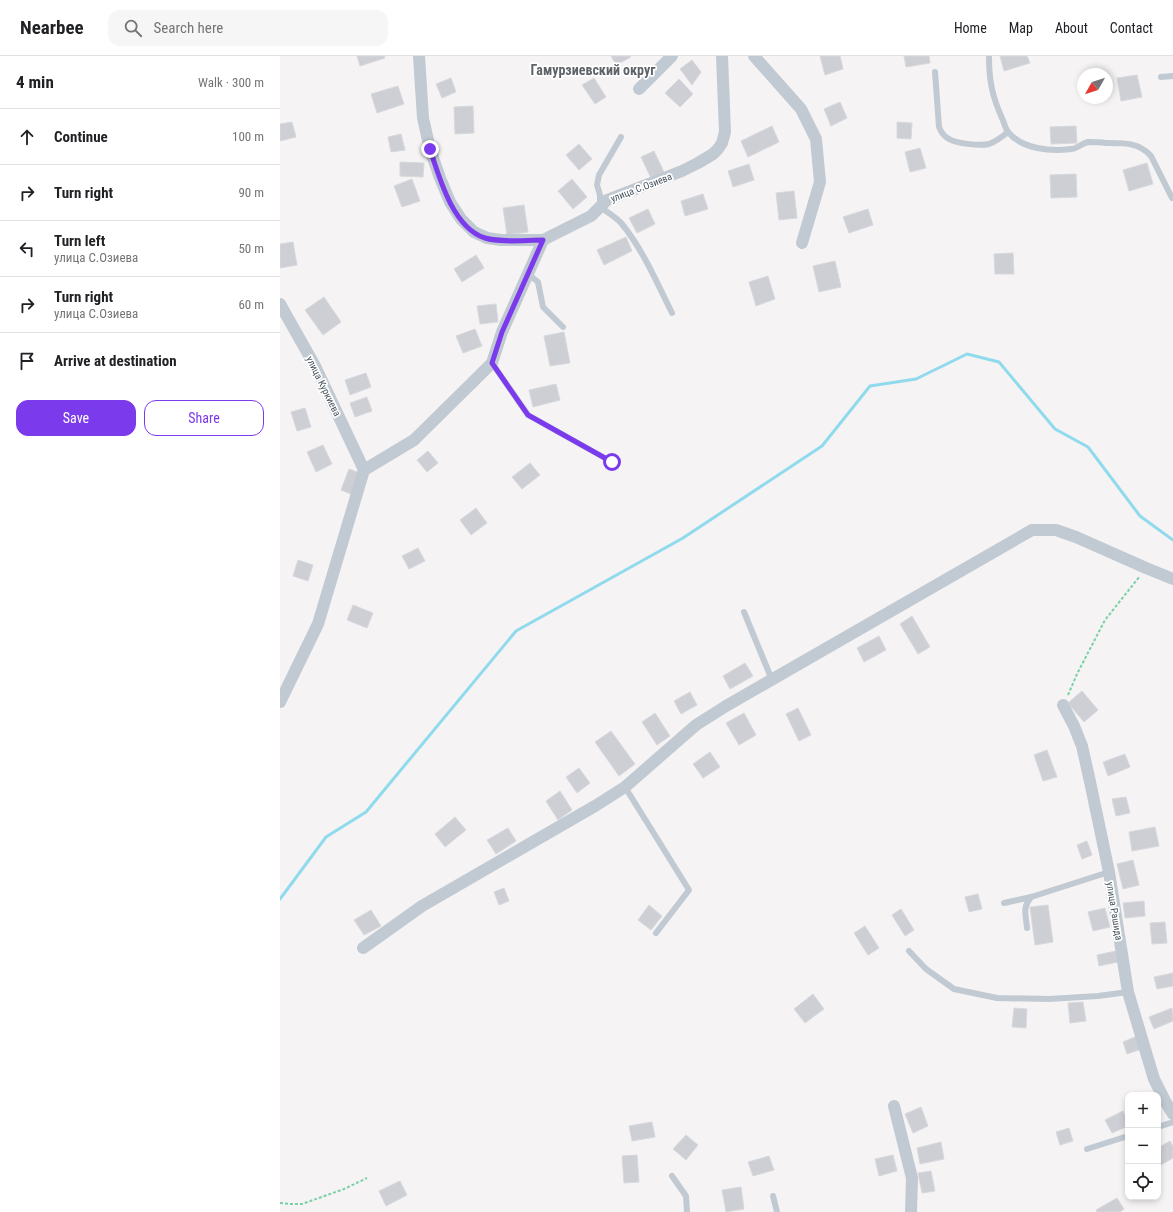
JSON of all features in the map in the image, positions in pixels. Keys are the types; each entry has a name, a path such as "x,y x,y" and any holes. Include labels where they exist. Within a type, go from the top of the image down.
{"street":[{"name":"улица С.Озиева","path":"419,56 422,104 426,134 440,178 450,202 457,214 470,229 482,237 502,240 543,240 591,216 607,200 682,171 713,154 722,144 725,132 722,56"},
{"path":"639,89 672,56"},
{"path":"754,56 801,109 816,139 820,182 802,243"},
{"path":"280,702 318,624 364,470 414,440 492,363 502,332 543,240"},
{"name":"улица Куркиева","path":"280,304 316,366 364,470"},
{"path":"362,948 422,906 595,806 624,786 696,725 726,706 1032,530 1056,530 1076,537 1173,579"},
{"name":"улица Рашида","path":"1064,705 1082,746 1089,777 1109,872 1128,992 1154,1079 1173,1114"},
{"path":"894,1106 912,1178 911,1212"}],"lane":[{"path":"989,56 991,90 1008,132 1022,142 1034,147 1049,150 1073,149 1086,142 1127,143 1137,146 1151,156 1172,198"},
{"path":"935,72 939,127 942,135 949,140 962,143 988,144 998,141 1008,132"},
{"path":"1161,77 1173,76"},
{"path":"621,137 599,175 597,185 600,195 600,206 620,223 631,237 645,259 672,313"},
{"path":"528,274 538,282 543,307 563,327"},
{"path":"492,363 528,415 612,462"},
{"path":"744,612 772,680"},
{"path":"624,786 688,890 656,933"},
{"path":"1004,903 1031,897 1109,872"},
{"path":"1027,928 1025,908 1031,897"},
{"path":"908,952 926,969 954,989 997,998 1049,999 1098,996 1128,992"},
{"path":"1161,1126 1173,1122"},
{"path":"1086,1149 1125,1137"},
{"path":"672,1176 686,1196 687,1212"},
{"path":"773,1196 777,1212"}],"path":[{"path":"1064,705 1077,674 1105,620 1146,568"},
{"path":"280,1203 302,1204 344,1189 367,1178"}],"building":[{"path":"357,56 384,56 385,58 360,66"},
{"path":"611,56 630,56 631,57 616,65"},
{"path":"820,56 840,56 843,69 825,75"},
{"path":"904,56 929,56 930,63 906,67"},
{"path":"1000,56 1027,56 1030,63 1004,71"},
{"path":"692,60 701,72 692,85 680,69"},
{"path":"1137,75 1142,97 1121,101 1117,78"},
{"path":"451,78 456,92 442,98 436,84"},
{"path":"594,78 606,97 595,104 582,85"},
{"path":"679,79 693,94 680,107 665,93"},
{"path":"398,86 404,104 377,113 371,94"},
{"path":"840,102 847,118 831,126 824,109"},
{"path":"473,106 474,133 455,134 454,107"},
{"path":"292,122 296,137 280,141 280,124"},
{"path":"897,122 912,123 911,139 897,138"},
{"path":"772,126 779,142 748,157 741,141"},
{"path":"1076,126 1077,143 1051,144 1050,127"},
{"path":"401,134 405,150 391,152 388,137"},
{"path":"579,144 592,159 579,170 566,155"},
{"path":"920,148 926,168 910,172 905,152"},
{"path":"654,151 664,172 651,178 641,157"},
{"path":"400,162 424,163 423,177 400,176"},
{"path":"1147,163 1153,184 1129,191 1123,170"},
{"path":"749,164 754,180 733,187 728,171"},
{"path":"1076,174 1077,197 1051,198 1050,175"},
{"path":"412,179 420,201 402,207 394,186"},
{"path":"572,179 587,197 573,209 558,191"},
{"path":"794,191 797,218 779,220 776,193"},
{"path":"703,194 708,209 685,216 681,201"},
{"path":"524,205 528,232 507,235 503,208"},
{"path":"648,209 655,224 637,233 629,218"},
{"path":"868,209 873,225 849,233 843,217"},
{"path":"626,237 632,251 604,265 597,250"},
{"path":"293,242 297,265 280,268 280,244"},
{"path":"1013,253 1014,274 995,274 994,254"},
{"path":"476,255 484,268 462,282 454,269"},
{"path":"835,261 841,287 819,292 813,266"},
{"path":"768,276 775,299 756,306 749,282"},
{"path":"324,297 341,322 323,335 305,310"},
{"path":"496,304 498,322 480,324 477,306"},
{"path":"475,329 482,346 463,353 456,336"},
{"path":"564,332 570,363 550,366 544,336"},
{"path":"366,373 371,387 350,395 345,380"},
{"path":"556,384 560,400 533,407 529,390"},
{"path":"367,397 372,411 355,417 350,403"},
{"path":"305,408 311,427 297,431 291,412"},
{"path":"323,445 332,464 316,472 307,452"},
{"path":"428,451 438,463 427,472 417,460"},
{"path":"530,463 540,475 522,489 512,477"},
{"path":"349,469 360,473 353,495 341,490"},
{"path":"476,508 487,523 471,535 460,520"},
{"path":"418,548 425,561 409,569 402,556"},
{"path":"298,560 313,565 308,581 293,576"},
{"path":"353,605 373,613 367,628 347,620"},
{"path":"912,616 930,647 918,654 900,624"},
{"path":"879,636 886,650 864,662 857,648"},
{"path":"745,663 753,676 730,689 723,676"},
{"path":"1082,691 1098,710 1084,722 1068,703"},
{"path":"690,692 697,705 681,714 674,701"},
{"path":"798,708 811,735 799,741 786,714"},
{"path":"655,713 670,736 657,745 642,722"},
{"path":"744,713 756,735 739,745 726,723"},
{"path":"611,731 635,764 619,776 595,742"},
{"path":"1047,750 1057,777 1043,781 1034,755"},
{"path":"710,752 720,767 703,778 693,764"},
{"path":"1125,754 1130,767 1108,776 1103,762"},
{"path":"579,768 590,783 577,793 566,777"},
{"path":"560,791 572,810 558,820 546,801"},
{"path":"1126,797 1130,813 1116,816 1112,799"},
{"path":"455,817 466,830 445,847 435,834"},
{"path":"1155,827 1159,846 1132,851 1129,832"},
{"path":"508,828 516,841 496,854 487,840"},
{"path":"1087,841 1092,855 1082,859 1077,845"},
{"path":"1133,860 1139,885 1123,889 1117,864"},
{"path":"504,888 509,901 499,905 494,892"},
{"path":"978,894 982,909 969,912 965,897"},
{"path":"1144,901 1145,916 1125,918 1123,903"},
{"path":"649,905 662,916 651,930 638,920"},
{"path":"1048,905 1053,942 1035,945 1030,907"},
{"path":"1105,908 1110,927 1093,931 1088,912"},
{"path":"901,909 914,930 905,936 892,915"},
{"path":"371,910 381,926 364,935 354,920"},
{"path":"1165,922 1167,943 1152,944 1150,923"},
{"path":"865,926 879,948 868,955 854,933"},
{"path":"1116,951 1118,962 1099,966 1097,955"},
{"path":"1173,973 1173,986 1157,989 1154,977"},
{"path":"813,994 824,1009 805,1023 794,1009"},
{"path":"1083,1002 1086,1021 1070,1023 1068,1003"},
{"path":"1014,1008 1027,1009 1026,1028 1012,1027"},
{"path":"1172,1008 1173,1021 1154,1029 1149,1017"},
{"path":"1137,1036 1142,1049 1127,1054 1123,1042"},
{"path":"921,1107 928,1126 913,1133 905,1114"},
{"path":"1123,1111 1125,1115 1125,1127 1112,1133 1105,1120"},
{"path":"652,1122 655,1137 632,1141 629,1126"},
{"path":"1069,1128 1073,1141 1060,1145 1056,1132"},
{"path":"686,1135 698,1145 686,1160 673,1149"},
{"path":"1170,1141 1173,1146 1173,1158 1161,1165 1161,1164 1161,1146"},
{"path":"941,1142 944,1159 920,1164 917,1148"},
{"path":"637,1155 639,1182 624,1183 622,1156"},
{"path":"893,1155 897,1171 879,1176 875,1159"},
{"path":"769,1156 774,1170 753,1176 748,1162"},
{"path":"931,1171 935,1191 922,1193 918,1173"},
{"path":"400,1181 407,1195 386,1206 379,1191"},
{"path":"741,1187 744,1209 726,1212 722,1190"},
{"path":"1117,1198 1124,1209 1120,1212 1097,1212 1096,1210"}],"waterway":[{"path":"280,899 326,837 366,812 516,631 683,538 822,446 870,386 916,379 967,354 999,362 1055,429 1088,447 1140,516 1173,540"}],"district":[{"name":"Гамурзиевский округ","path":"593,70"}],"route":[{"path":"430,149 450,202 461,220 474,232 482,237 502,240 543,240 502,332 492,363 528,415 612,462"}]}
